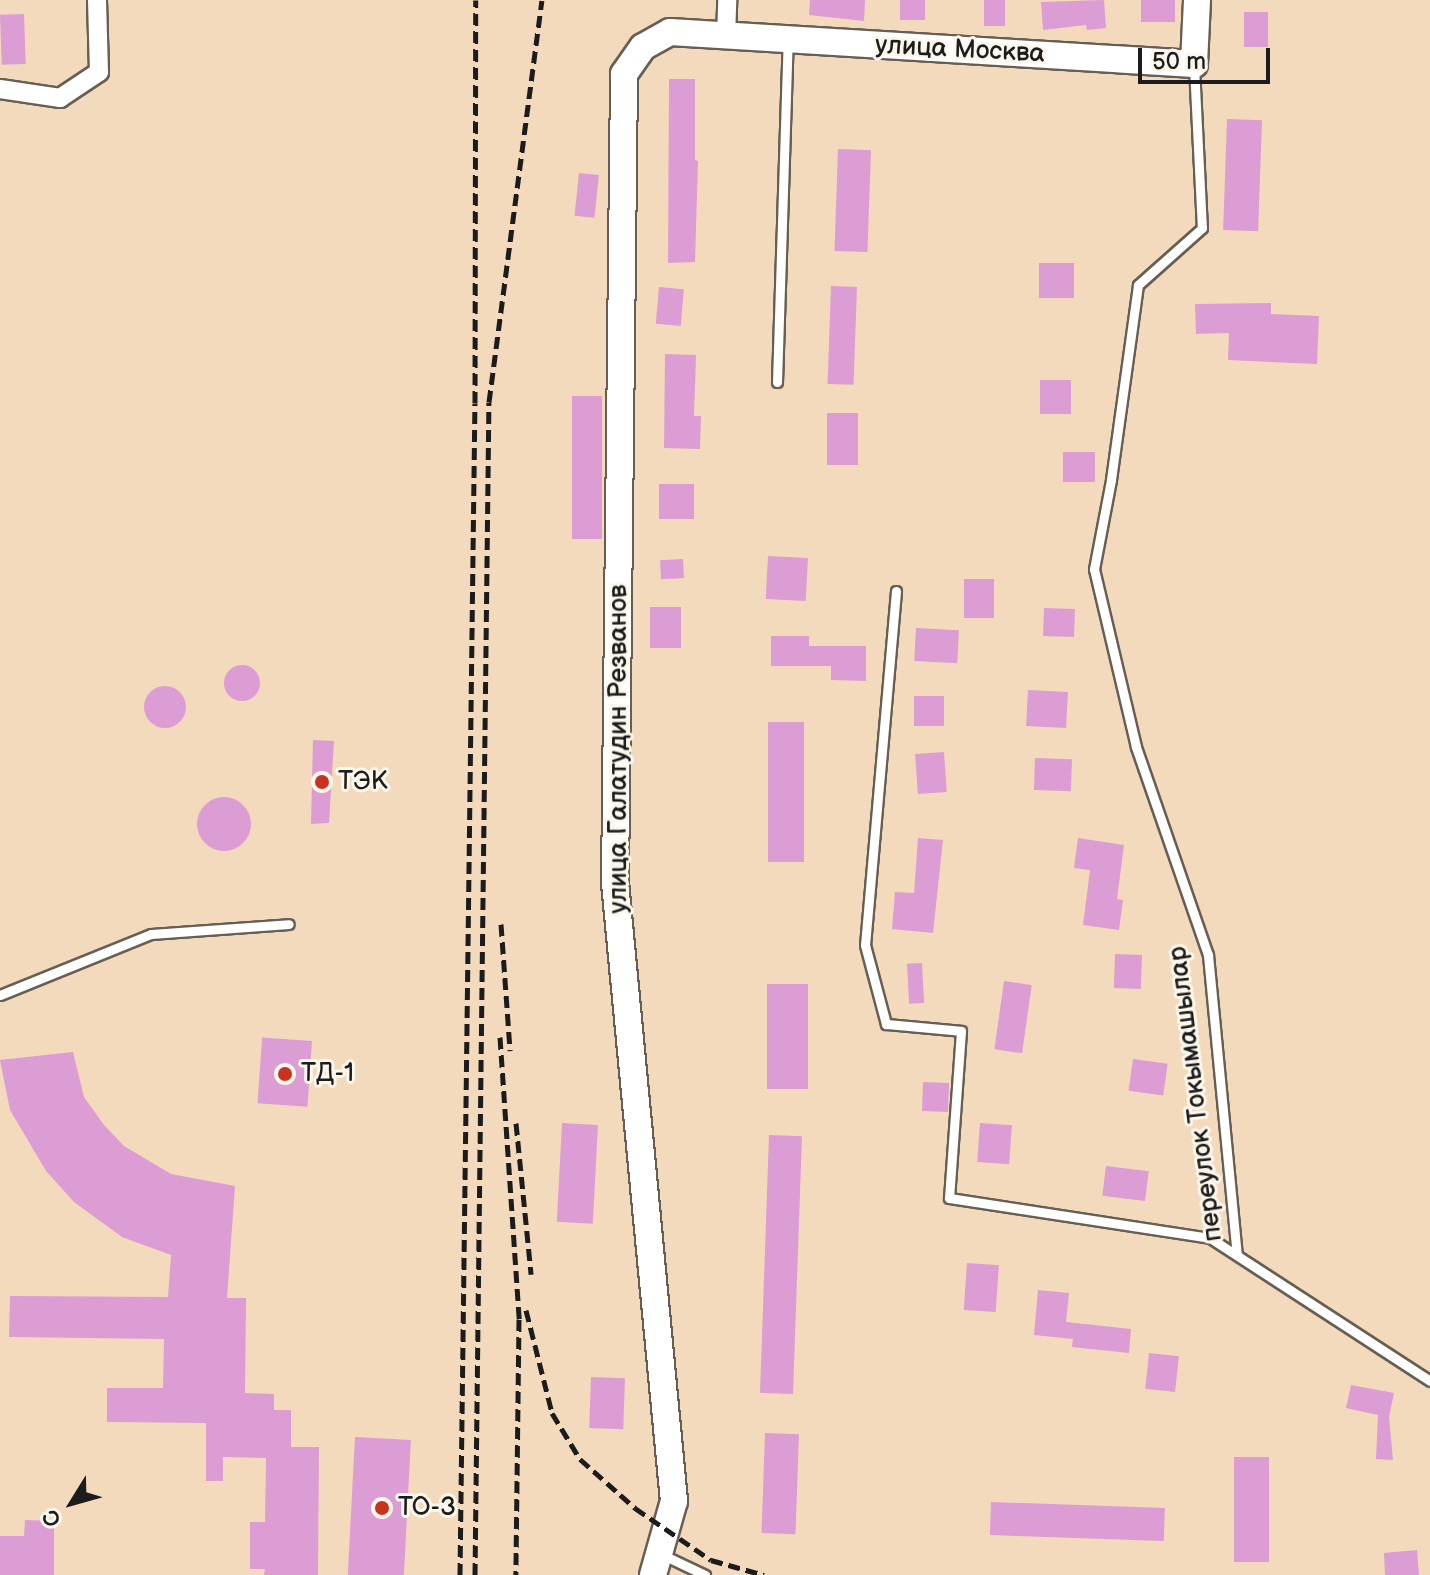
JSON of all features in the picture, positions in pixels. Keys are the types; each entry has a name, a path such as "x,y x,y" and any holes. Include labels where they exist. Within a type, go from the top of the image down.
{"street":[{"path":"0,89 60,98 99,72 97,0"},
{"path":"726,37 727,0"},
{"path":"1194,64 1197,0"},
{"name":"улица Галатудин Резванов","path":"656,1564 674,1501 615,883 624,74 643,47 670,32 726,37"},
{"name":"улица Москва","path":"726,37 1194,64"}],"lane":[{"path":"777,382 788,40"},
{"name":"переулок Токымашылар","path":"1194,64 1202,228 1138,285 1111,480 1094,569 1136,747 1208,955 1237,1255"},
{"path":"896,591 865,945 886,1024 961,1031 949,1198 1210,1238 1430,1381"},
{"path":"0,995 151,934 289,924"},
{"path":"656,1564 705,1575"}],"building":[{"path":"810,0 865,0 864,21 809,15"},
{"path":"900,0 925,0 925,20 900,20"},
{"path":"984,0 1005,0 1005,26 984,26"},
{"path":"1104,0 1106,28 1087,30 1086,25 1043,30 1041,2"},
{"path":"1141,0 1175,0 1175,22 1141,22"},
{"path":"1244,12 1268,12 1268,47 1244,47"},
{"path":"24,14 26,64 2,65 0,15"},
{"path":"669,79 695,79 695,160 698,161 695,262 668,263"},
{"path":"1227,119 1262,120 1258,231 1223,230"},
{"path":"838,149 871,150 867,252 834,251"},
{"path":"579,173 599,175 594,218 575,216"},
{"path":"1039,263 1074,263 1074,298 1039,298"},
{"path":"831,286 857,287 854,385 828,384"},
{"path":"659,287 684,289 681,326 656,324"},
{"path":"1271,303 1271,314 1319,316 1317,364 1228,360 1229,333 1196,334 1195,304"},
{"path":"665,354 696,355 694,416 701,416 700,449 664,448"},
{"path":"1040,380 1071,380 1071,414 1040,414"},
{"path":"572,396 602,396 602,539 572,539"},
{"path":"827,413 858,413 858,465 827,465"},
{"path":"1063,452 1095,452 1095,482 1063,482"},
{"path":"659,484 694,484 694,519 659,519"},
{"path":"768,556 808,558 806,601 766,599"},
{"path":"683,559 684,578 661,579 660,560"},
{"path":"964,579 994,579 994,618 964,618"},
{"path":"650,607 681,607 681,648 650,648"},
{"path":"1044,608 1075,609 1074,637 1043,636"},
{"path":"916,628 959,630 957,663 914,661"},
{"path":"771,636 809,636 809,646 866,646 866,681 831,680 831,666 771,666"},
{"path":"242,665 255,670 260,683 255,696 242,701 229,696 224,683 229,670"},
{"path":"165,686 180,692 186,707 180,722 165,728 150,722 144,707 150,692"},
{"path":"1028,690 1068,692 1066,728 1026,726"},
{"path":"914,696 944,696 944,726 914,726"},
{"path":"768,722 804,722 804,862 768,862"},
{"name":"ТЭК","path":"313,740 334,741 329,823 311,824"},
{"path":"944,752 947,792 918,794 915,754"},
{"path":"1035,758 1072,759 1071,791 1034,790"},
{"path":"224,797 243,805 251,824 243,843 224,851 205,843 197,824 205,805"},
{"path":"918,838 943,840 933,933 892,929 895,892 914,893"},
{"path":"1078,838 1124,845 1117,899 1123,900 1119,930 1083,925 1090,870 1074,868"},
{"path":"1115,954 1142,955 1141,989 1114,988"},
{"path":"922,963 924,1003 909,1004 907,964"},
{"path":"1004,981 1032,985 1022,1053 994,1049"},
{"path":"767,984 808,984 808,1089 767,1089"},
{"name":"ТД-1","path":"262,1038 312,1041 307,1107 258,1103"},
{"path":"73,1052 84,1097 124,1146 171,1174 235,1186 227,1298 246,1298 245,1393 274,1394 274,1410 291,1410 291,1447 319,1447 318,1575 264,1575 265,1569 250,1569 250,1522 265,1522 266,1458 223,1457 223,1481 206,1481 206,1423 107,1422 107,1388 163,1388 164,1339 9,1337 10,1296 168,1297 171,1255 122,1237 74,1202 46,1171 10,1110 0,1060"},
{"path":"1133,1059 1168,1064 1163,1096 1129,1091"},
{"path":"923,1082 949,1083 948,1112 922,1111"},
{"path":"562,1123 598,1125 593,1224 557,1222"},
{"path":"980,1123 1012,1125 1009,1164 977,1162"},
{"path":"769,1135 802,1136 793,1394 760,1393"},
{"path":"1106,1166 1149,1171 1145,1201 1102,1196"},
{"path":"967,1263 999,1265 996,1312 964,1310"},
{"path":"1038,1290 1069,1293 1066,1322 1131,1329 1129,1353 1072,1347 1073,1339 1034,1335"},
{"path":"1149,1353 1179,1356 1175,1392 1145,1389"},
{"path":"591,1377 625,1378 623,1429 589,1428"},
{"path":"1351,1385 1394,1393 1389,1417 1393,1460 1376,1459 1378,1415 1346,1408"},
{"path":"765,1433 799,1434 795,1534 762,1533"},
{"name":"ТО-3","path":"355,1437 411,1440 404,1575 348,1575"},
{"path":"1234,1457 1269,1457 1269,1562 1234,1562"},
{"path":"991,1502 1165,1508 1164,1541 990,1535"},
{"path":"25,1520 54,1521 54,1575 0,1575 0,1536 24,1536"},
{"path":"1417,1550 1419,1575 1385,1575 1384,1553"}],"railway":[{"path":"460,1575 475,403 476,0"},
{"path":"475,1575 489,402 542,0"},
{"path":"501,924 510,1051"},
{"path":"500,1037 519,1319 516,1575"},
{"path":"516,1123 531,1274"},
{"path":"526,1310 552,1413 580,1459 635,1508 711,1560 764,1575"}],"place":[{"name":"ТЭК","path":"322,782"},
{"name":"ТД-1","path":"285,1074"},
{"name":"ТО-3","path":"382,1508"}]}
